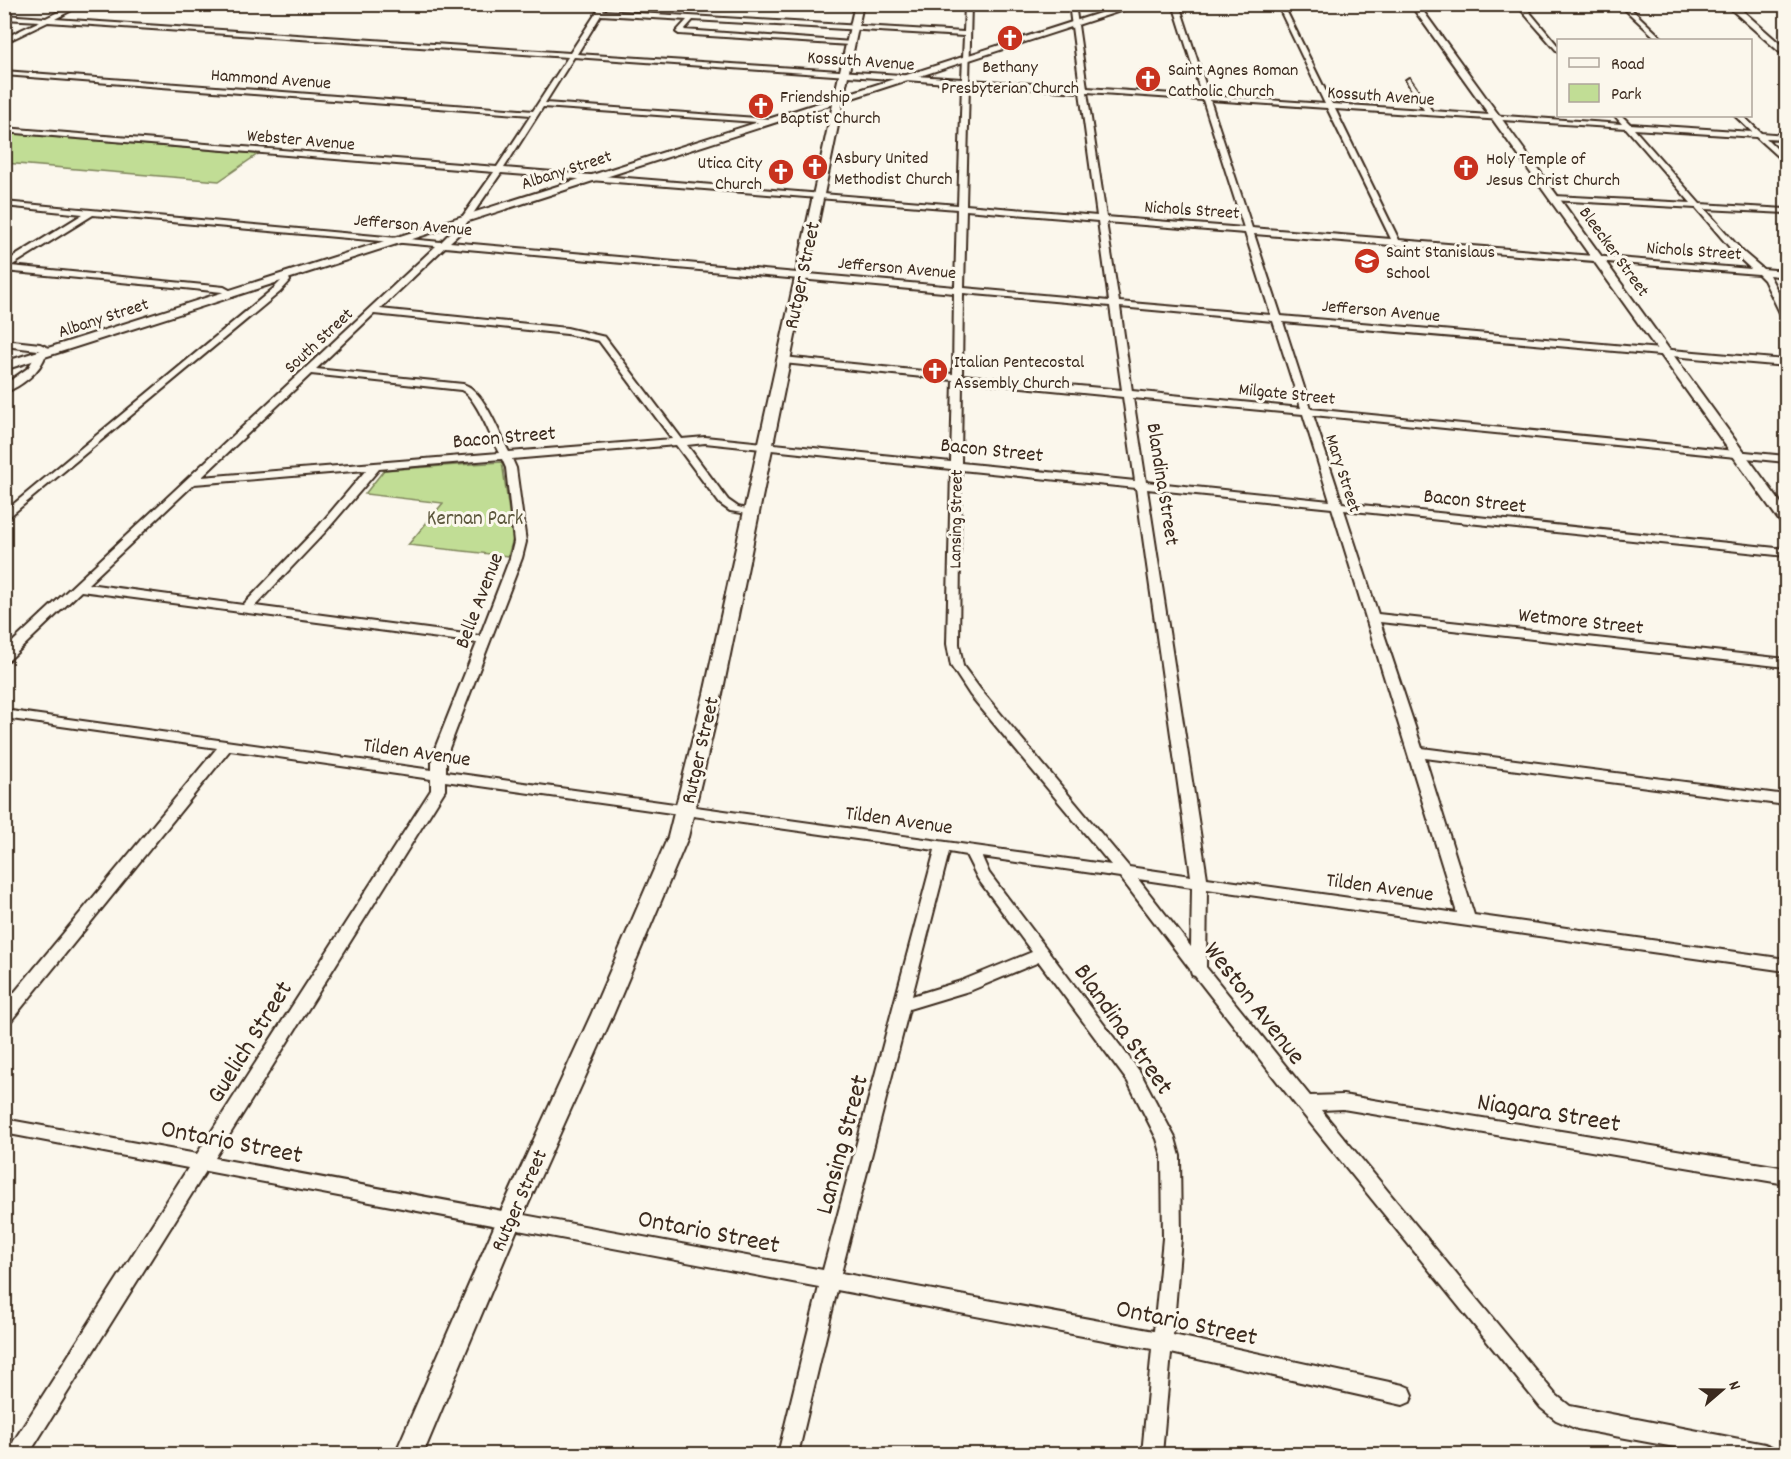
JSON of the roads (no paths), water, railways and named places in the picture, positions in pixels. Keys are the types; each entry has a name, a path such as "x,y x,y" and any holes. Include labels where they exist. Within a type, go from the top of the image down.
{"main road":[{"path":"1729,4 1786,53"}],"street":[{"path":"4,41 81,4"},
{"name":"Rutger Street","path":"409,1455 509,1220 611,994 678,837 713,694 859,4"},
{"name":"Lansing Street","path":"954,602 959,289 968,4"},
{"name":"Blandina Street","path":"1072,4 1200,883 1198,971"},
{"name":"Albany Street","path":"4,366 1138,4"},
{"name":"Mary Street","path":"1176,4 1371,618 1416,752 1467,919"},
{"path":"1280,4 1396,242"},
{"name":"Bleecker Street","path":"1414,4 1786,520"},
{"path":"1519,4 1557,48"},
{"path":"1622,4 1659,39"},
{"path":"602,9 852,36"},
{"name":"South Street","path":"4,657 443,244 468,217 602,9"},
{"name":"Kossuth Avenue","path":"4,17 1786,137"},
{"path":"691,19 679,32 852,36 967,34"},
{"name":"Hammond Avenue","path":"4,73 537,109 771,122"},
{"path":"1409,80 1430,114"},
{"path":"1620,117 1740,254 1768,279 1786,315"},
{"path":"1740,117 1786,162"},
{"name":"Webster Avenue","path":"4,130 595,177"},
{"name":"Nichols Street","path":"595,177 1786,274"},
{"path":"1554,198 1786,211"},
{"name":"Jefferson Avenue","path":"4,204 1786,363"},
{"path":"4,267 91,212"},
{"path":"4,267 183,285 224,290 232,294"},
{"path":"4,518 277,290 286,281 285,277"},
{"path":"373,310 567,331 602,339 724,502 734,509 750,513"},
{"path":"4,343 40,347 46,352 28,373 4,390"},
{"name":"Milgate Street","path":"783,360 1786,459"},
{"name":"Belle Avenue","path":"309,371 463,387 470,390 510,468 520,542 439,756 439,775"},
{"name":"Bacon Street","path":"192,481 679,440 705,440 1786,552"},
{"path":"246,609 322,529 376,466"},
{"path":"80,587 484,640"},
{"name":"Weston Avenue","path":"954,602 953,644 957,666 975,692 1124,872 1198,971 1548,1401 1563,1413 1577,1419 1765,1455"},
{"name":"Wetmore Street","path":"1371,618 1393,618 1786,663"},
{"name":"Tilden Avenue","path":"4,714 1786,965"},
{"path":"4,1017 227,746"},
{"path":"1416,752 1786,800"},
{"name":"Guelich Street","path":"17,1455 438,790 439,775"},
{"name":"Lansing Street","path":"788,1455 830,1280 943,847"},
{"name":"Blandina Street","path":"972,851 983,875 1134,1077 1166,1138 1171,1156 1172,1238 1152,1455"},
{"path":"902,1005 966,986 1042,954"},
{"name":"Niagara Street","path":"1304,1103 1343,1102 1786,1176"},
{"name":"Ontario Street","path":"4,1126 1162,1342 1403,1395"}],"place":[{"name":"Bethany Presbyterian Church","path":"1010,38"},
{"name":"Saint Agnes Roman Catholic Church","path":"1148,79"},
{"name":"Friendship Baptist Church","path":"761,106"},
{"name":"Asbury United Methodist Church","path":"815,167"},
{"name":"Holy Temple of Jesus Christ Church","path":"1466,168"},
{"name":"Utica City Church","path":"781,172"},
{"name":"Saint Stanislaus School","path":"1367,261"},
{"name":"Italian Pentecostal Assembly Church","path":"935,371"}],"park label":[{"name":"Kernan Park","path":"475,517"}]}
